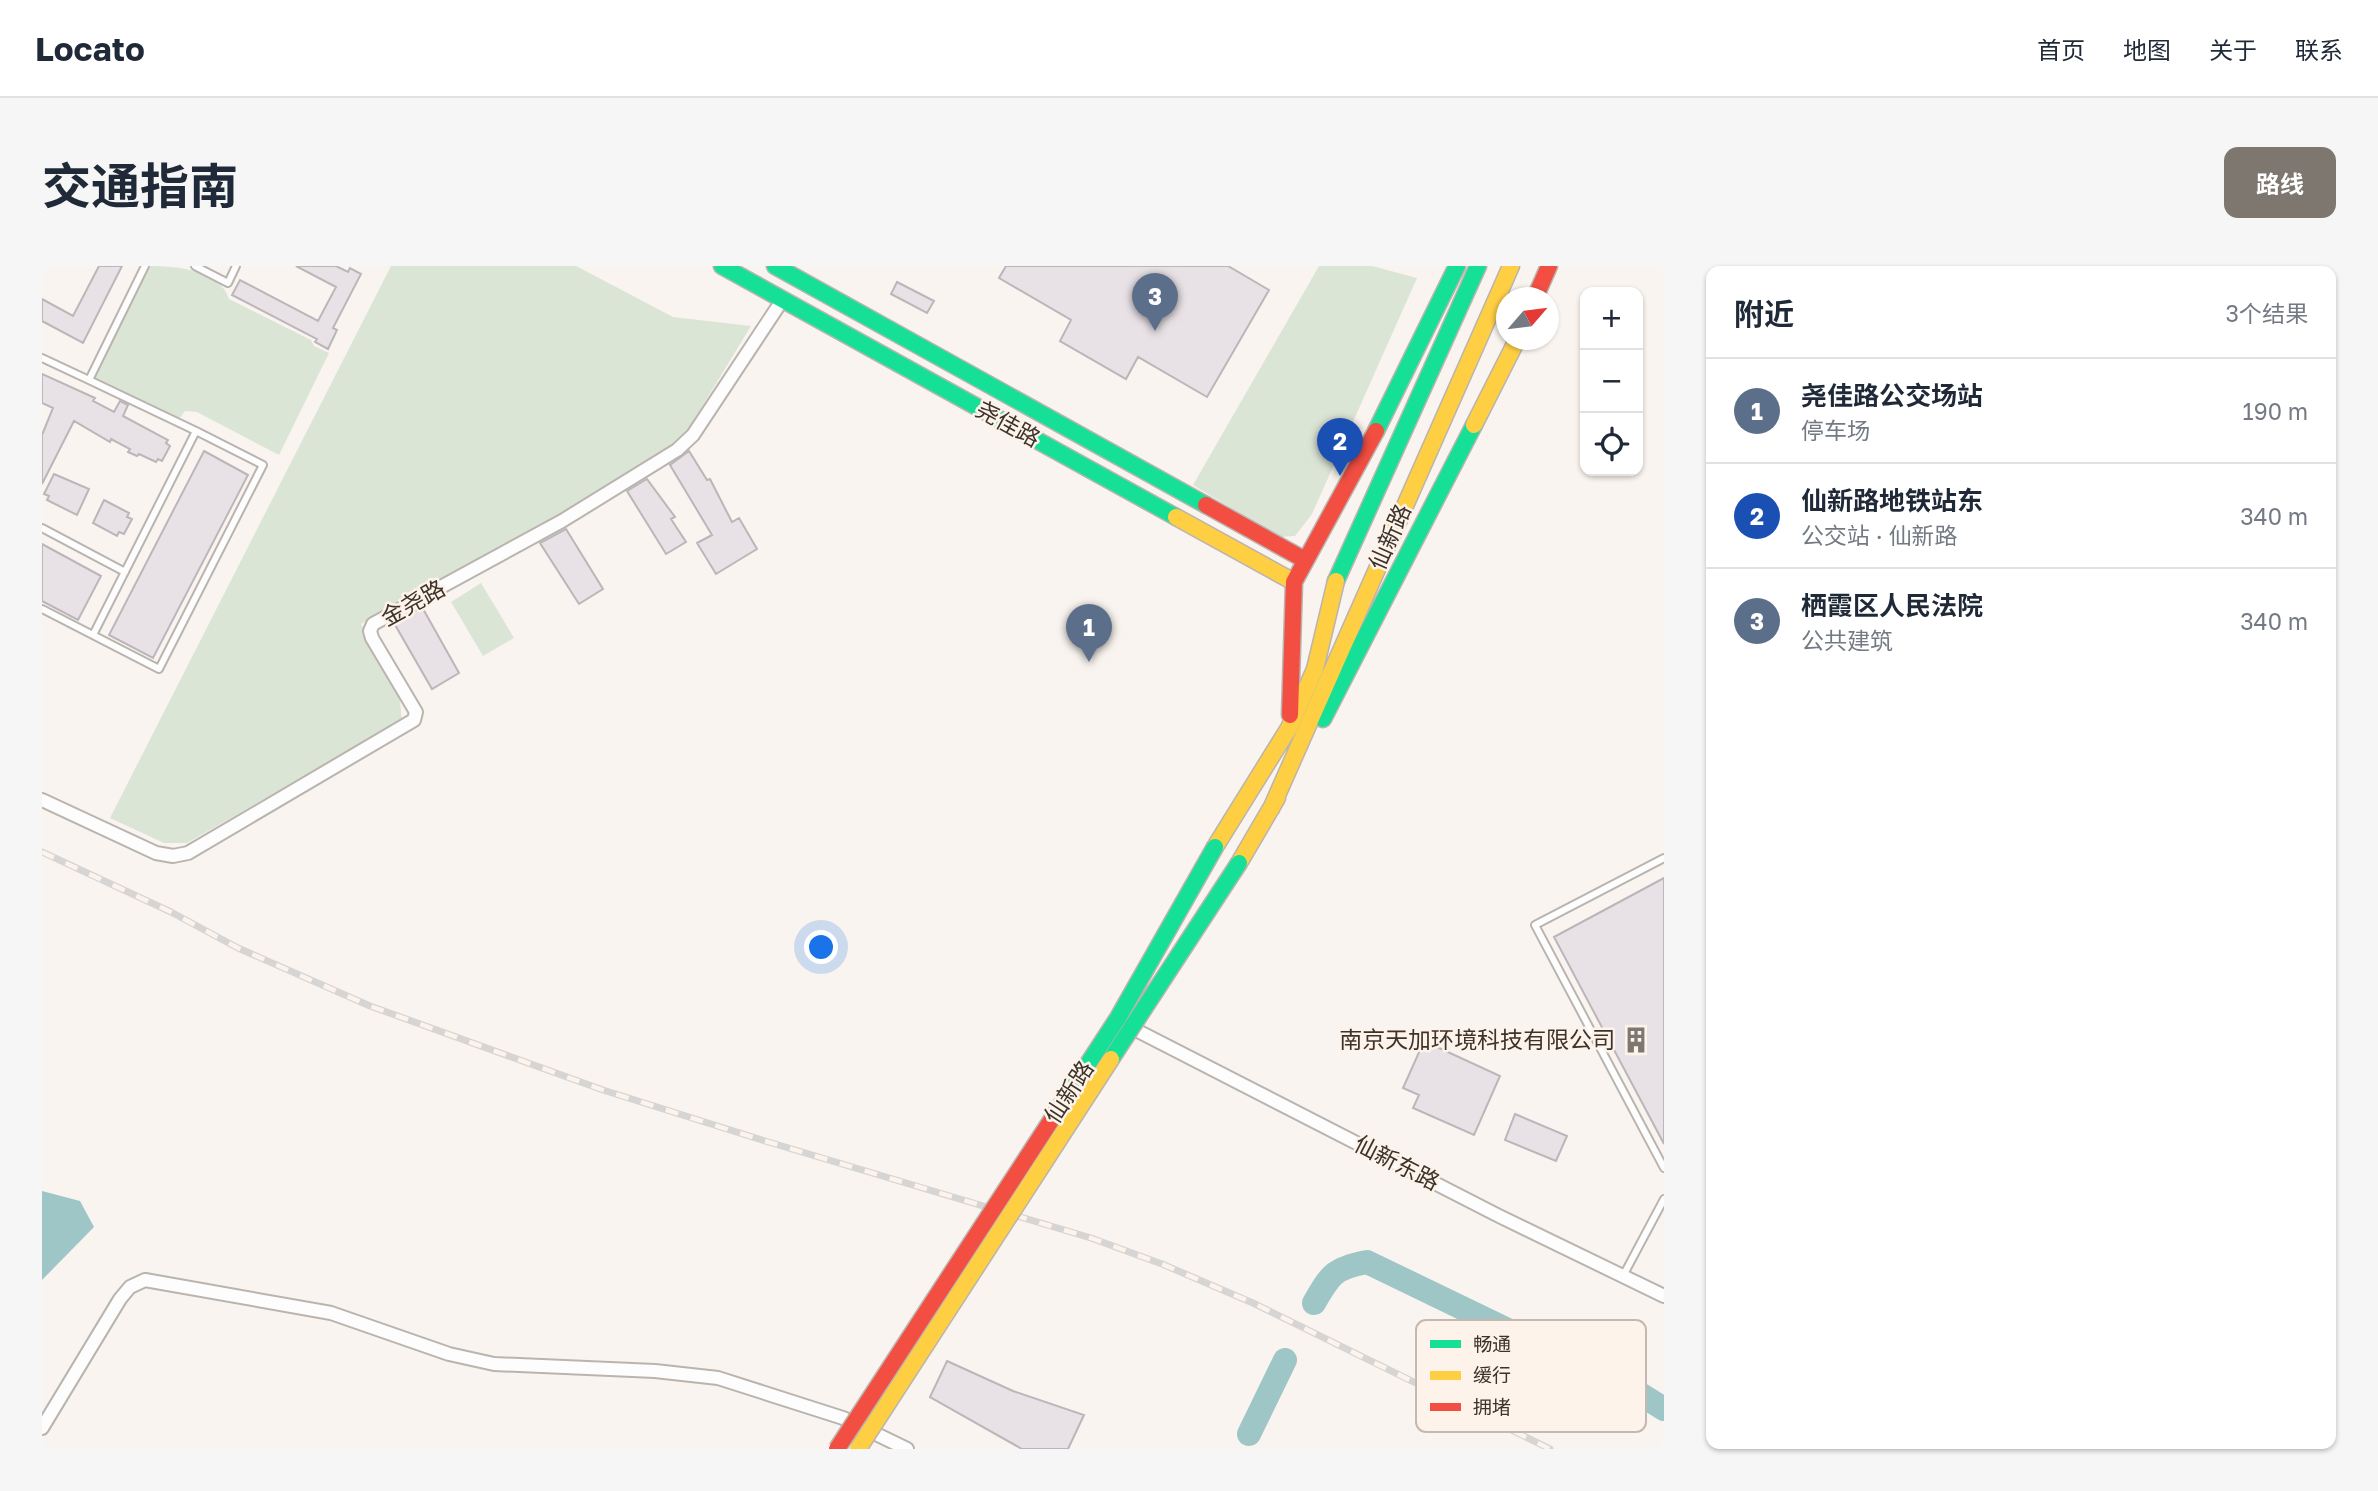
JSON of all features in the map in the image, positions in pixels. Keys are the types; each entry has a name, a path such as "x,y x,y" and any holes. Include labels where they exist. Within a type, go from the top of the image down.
{"main road":[{"name":"尧佳路","path":"722,266 1294,582"},
{"name":"尧佳路","path":"775,266 1305,560"},
{"name":"仙新路","path":"1289,728 1294,582 1351,482 1457,266"},
{"name":"仙新路","path":"837,1449 1118,1018 1215,847 1289,728 1315,669 1332,591 1479,266"},
{"name":"仙新路","path":"1271,809 1511,266"},
{"path":"1540,287 1549,266"},
{"name":"仙新路","path":"858,1449 1271,809 1354,664 1512,350"}],"street":[{"name":"金尧路","path":"42,800 156,853 173,856 187,853 414,720 416,712 372,638 370,631 373,624 562,521 677,450 693,435 783,299"},
{"name":"仙新东路","path":"1132,1028 1664,1296"},
{"path":"42,1428 120,1299 130,1287 145,1280 331,1313 449,1354 494,1364 655,1371 718,1378 843,1418 907,1449"}],"lane":[{"path":"89,380 145,266"},
{"path":"195,266 228,282 236,266"},
{"path":"42,358 263,465 159,669 42,610"},
{"path":"93,635 196,431"},
{"path":"42,528 125,572"},
{"path":"1664,858 1535,925 1664,1168"},
{"path":"1623,1276 1664,1199"}],"green space":[{"path":"148,266 183,269 206,275 224,289 229,299 311,340 314,346 329,353 279,455 197,412 185,411 179,419 94,378"},
{"path":"391,266 576,266 673,317 751,326 683,438 638,470 361,624 399,691 402,721 187,843 164,843 110,818"},
{"path":"1319,266 1372,266 1417,278 1312,514 1295,536 1279,537 1193,485"},
{"path":"481,583 514,638 483,656 451,602"}],"water":[{"path":"42,1191 80,1201 94,1227 42,1280"}],"building":[{"path":"99,266 122,266 83,343 42,321 42,299 73,316"},
{"path":"296,266 336,266 348,272 350,268 361,274 333,328 337,330 328,349 315,342 317,339 232,295 240,280 318,321 336,287"},
{"path":"1006,266 1228,266 1269,290 1207,397 1138,357 1126,379 1060,341 1071,320 999,278"},
{"path":"897,282 934,301 927,313 891,294"},
{"path":"42,374 95,398 93,401 114,412 120,401 128,405 123,416 168,440 166,443 170,446 162,461 158,459 156,462 128,452 130,449 111,439 110,442 74,421 42,484 42,435 53,408 42,403"},
{"path":"204,451 248,475 153,658 109,635"},
{"path":"689,451 707,480 710,479 732,522 739,518 757,549 716,574 697,543 712,535 670,465"},
{"path":"54,474 89,489 77,515 47,500 49,496 44,494"},
{"path":"647,479 675,517 671,519 686,542 666,554 627,491"},
{"path":"104,500 129,513 127,517 132,519 124,534 119,532 117,536 93,523"},
{"path":"566,529 603,589 579,604 540,543"},
{"path":"42,544 101,576 78,620 42,601"},
{"path":"422,607 459,673 432,689 394,623"},
{"name":"南京天加环境科技有限公司","path":"1664,878 1664,1144 1554,937"},
{"path":"1424,1041 1500,1076 1474,1135 1413,1108 1419,1095 1403,1088"},
{"path":"1515,1114 1567,1136 1556,1161 1505,1140"},
{"path":"947,1361 1013,1391 1084,1415 1068,1449 1022,1449 930,1397"}],"waterway":[{"path":"1314,1303 1334,1274 1347,1267 1367,1262 1487,1320"},
{"path":"1249,1434 1285,1360"},
{"path":"1646,1398 1664,1409"}],"railway":[{"path":"42,852 171,912 238,948 370,1006 603,1090 1091,1238 1162,1264 1253,1303 1416,1383"},
{"path":"1515,1432 1550,1449"}],"traffic: fast":[{"path":"722,266 1176,517"},
{"path":"775,266 1206,505"},
{"path":"1376,431 1457,266"},
{"path":"1336,581 1478,266"},
{"path":"1323,719 1474,425"},
{"path":"1071,1090 1118,1018 1215,847"},
{"path":"1111,1059 1239,863"}],"traffic: slow":[{"path":"1271,809 1511,266"},
{"path":"1474,425 1512,350"},
{"path":"1176,517 1294,582"},
{"path":"1215,847 1289,728 1315,669 1336,581"},
{"path":"1239,863 1277,798"},
{"path":"858,1449 1111,1059"}],"traffic: jam":[{"path":"1540,287 1549,266"},
{"path":"1290,715 1294,582 1376,431"},
{"path":"1206,505 1305,560"},
{"path":"837,1449 1071,1090"}],"place":[{"name":"栖霞区人民法院","path":"1155,331"},
{"name":"仙新路地铁站东","path":"1340,476"},
{"name":"尧佳路公交场站","path":"1089,662"},
{"name":"南京天加环境科技有限公司","path":"1636,1040"}]}
